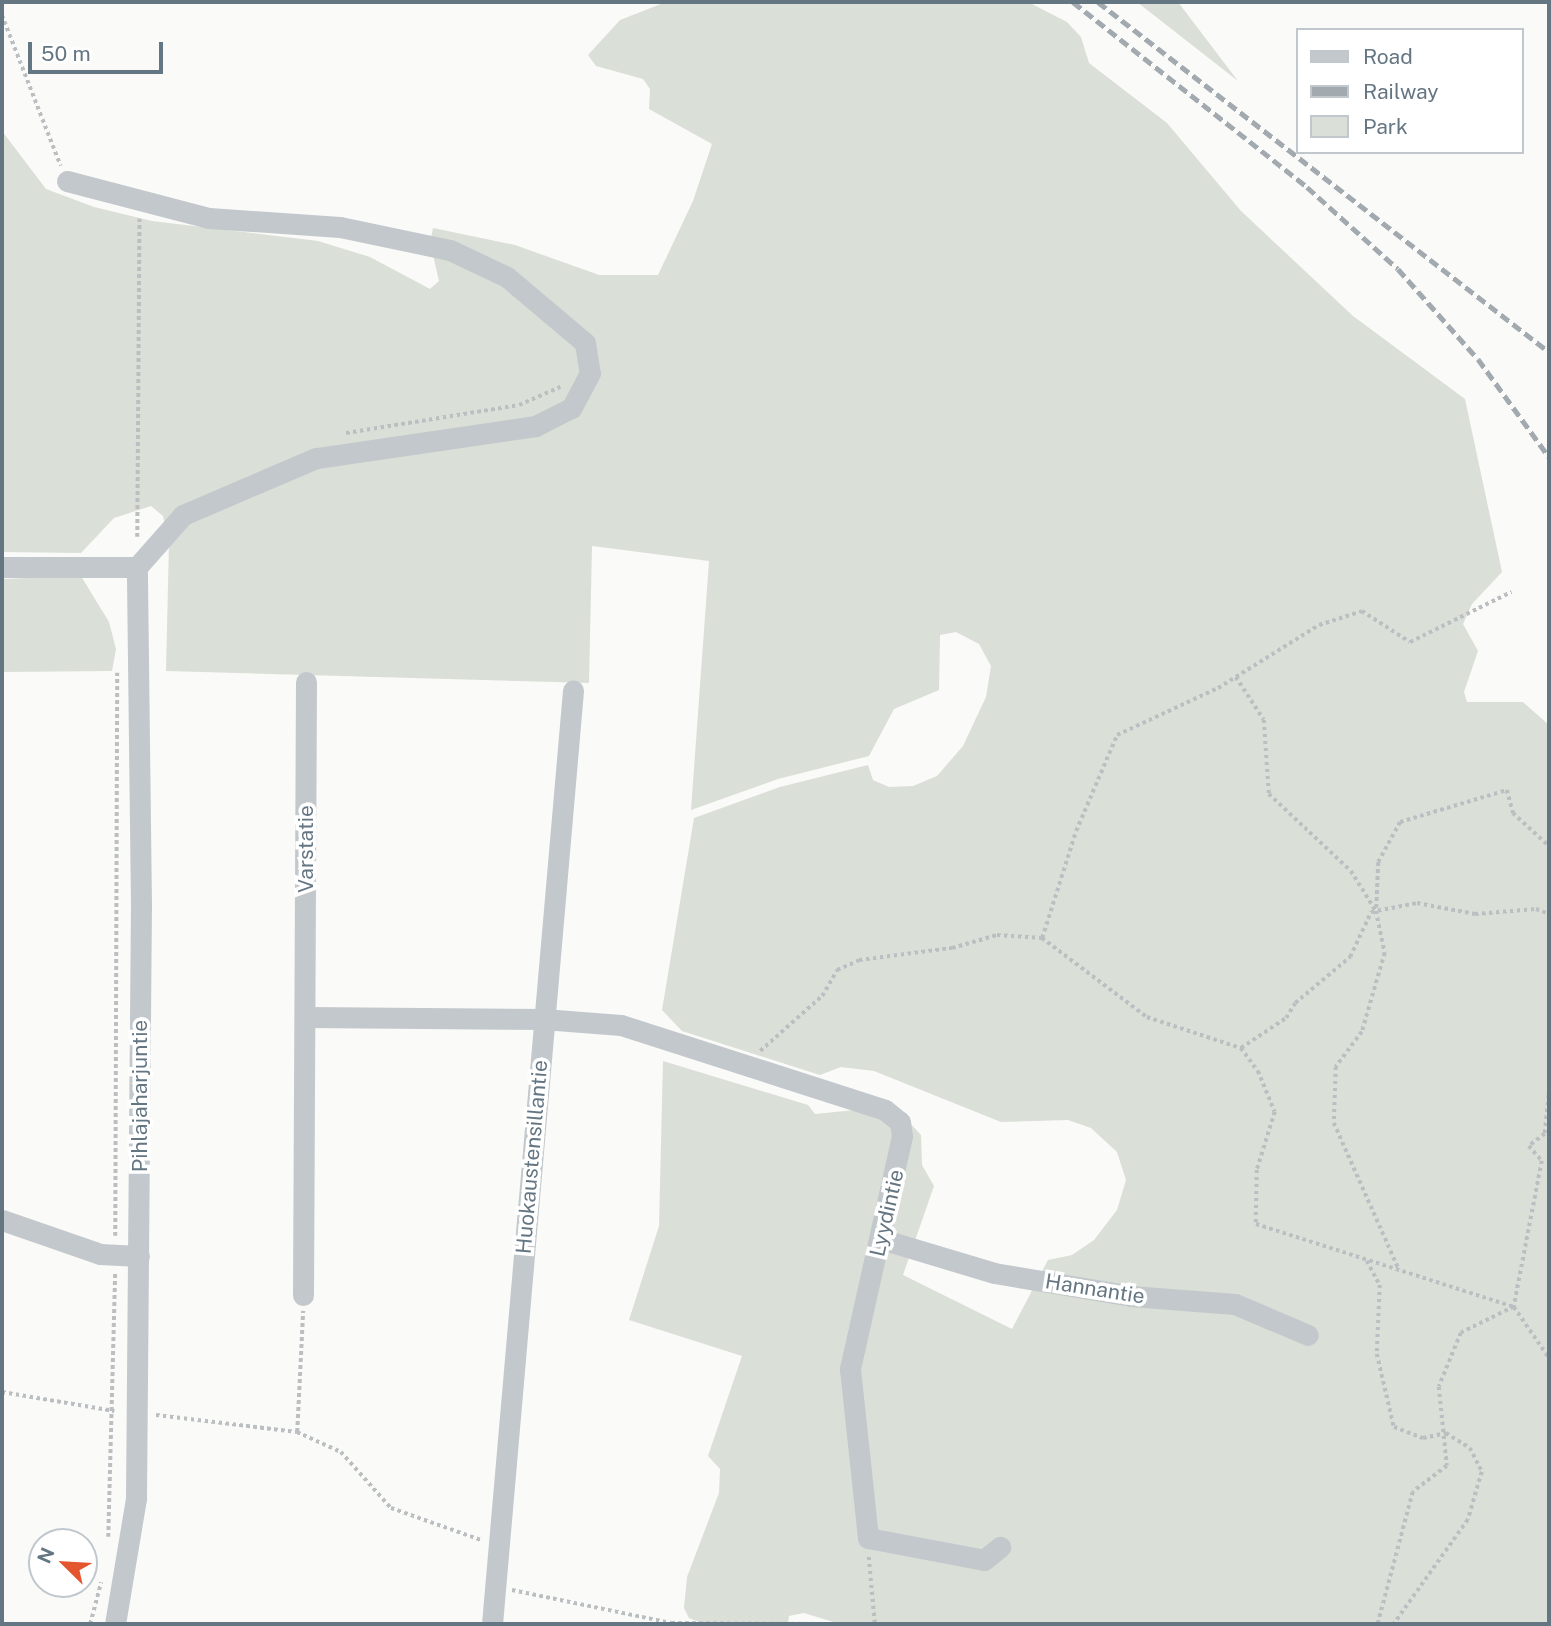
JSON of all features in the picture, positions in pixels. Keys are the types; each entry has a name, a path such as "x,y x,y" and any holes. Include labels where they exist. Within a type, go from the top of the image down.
{"street":[{"path":"2,567 129,566 183,515 316,458 536,426 571,408 590,373 585,344 507,277 450,250 340,227 209,218 139,203 67,181"},
{"name":"Pihlajaharjuntie","path":"115,1624 136,1498 139,1256 129,566"},
{"name":"Varstatie","path":"303,1295 306,682"},
{"name":"Huokaustensillantie","path":"492,1624 573,691"},
{"path":"306,1017 543,1018"},
{"name":"Lyydintie","path":"543,1018 621,1025 885,1110 900,1122 899,1161 850,1369 868,1538"},
{"path":"2,1220 115,1255 139,1256"},
{"name":"Hannantie","path":"881,1239 994,1273 1131,1296 1235,1304 1308,1335"},
{"path":"868,1538 984,1560 1000,1547"}],"path":[{"path":"2,15 67,181"},
{"path":"129,566 137,541 139,203"},
{"path":"333,436 519,405 590,373"},
{"path":"137,541 145,530"},
{"path":"1042,938 1076,831 1117,735 1236,677 1319,625 1362,611 1410,642 1511,592"},
{"path":"108,1546 114,1411 117,658"},
{"path":"1236,677 1264,720 1269,794 1351,871 1376,911"},
{"path":"1399,1270 1334,1123 1336,1067 1362,1032 1385,953 1376,911 1378,862 1400,822 1507,790 1513,813 1549,846"},
{"path":"1376,911 1417,904 1475,914 1536,909 1549,914"},
{"path":"1241,1048 1286,1018 1295,1003 1350,957 1376,911"},
{"path":"744,1064 808,1011 837,970 859,960 952,948 997,935 1042,938 1147,1017 1241,1048 1258,1071 1275,1112 1257,1170 1256,1224 1514,1307 1549,1358"},
{"path":"1514,1307 1542,1161 1529,1146 1545,1134 1549,1096"},
{"path":"1367,1259 1380,1286 1377,1354 1394,1427 1423,1438 1446,1433 1469,1448 1482,1472 1468,1520 1394,1624"},
{"path":"297,1432 303,1295"},
{"path":"1378,1624 1413,1492 1447,1466 1446,1433 1439,1387 1461,1333 1514,1307"},
{"path":"2,1392 114,1411"},
{"path":"153,1414 297,1432 341,1452 391,1508 500,1545"},
{"path":"868,1538 875,1624"},
{"path":"90,1624 103,1569"},
{"path":"496,1586 671,1623 831,1624"}],"green space":[{"path":"666,2 1028,2 1067,22 1081,37 1089,63 1167,123 1241,211 1353,316 1465,399 1502,572 1472,604 1463,624 1478,651 1464,692 1467,702 1523,702 1549,725 1549,1624 840,1624 804,1613 789,1616 788,1624 704,1624 689,1618 684,1608 687,1577 719,1493 720,1469 708,1456 742,1356 629,1320 659,1226 663,1061 808,1105 815,1114 865,1109 910,1123 921,1135 922,1165 934,1186 903,1275 1012,1329 1048,1260 1072,1255 1094,1240 1117,1210 1126,1180 1117,1152 1091,1128 1068,1120 1001,1122 874,1071 841,1067 820,1075 682,1031 662,1010 694,818 780,787 868,765 873,780 889,787 913,786 937,776 963,746 986,697 991,666 979,644 956,632 940,635 939,690 894,709 869,756 778,779 691,810 709,561 592,546 589,683 166,671 169,543 163,516 151,506 114,518 81,553 2,552 2,131 46,189 94,207 152,221 318,241 370,257 430,289 439,281 430,242 433,228 515,245 599,275 658,275 693,201 712,144 649,109 650,89 643,79 596,66 588,55 620,20"},
{"path":"1137,2 1178,2 1238,81"},
{"path":"81,576 109,622 116,649 112,671 2,672 2,579"}],"railway":[{"path":"1073,2 1307,187 1398,269 1478,359 1549,457"},
{"path":"1098,2 1549,352"}]}
